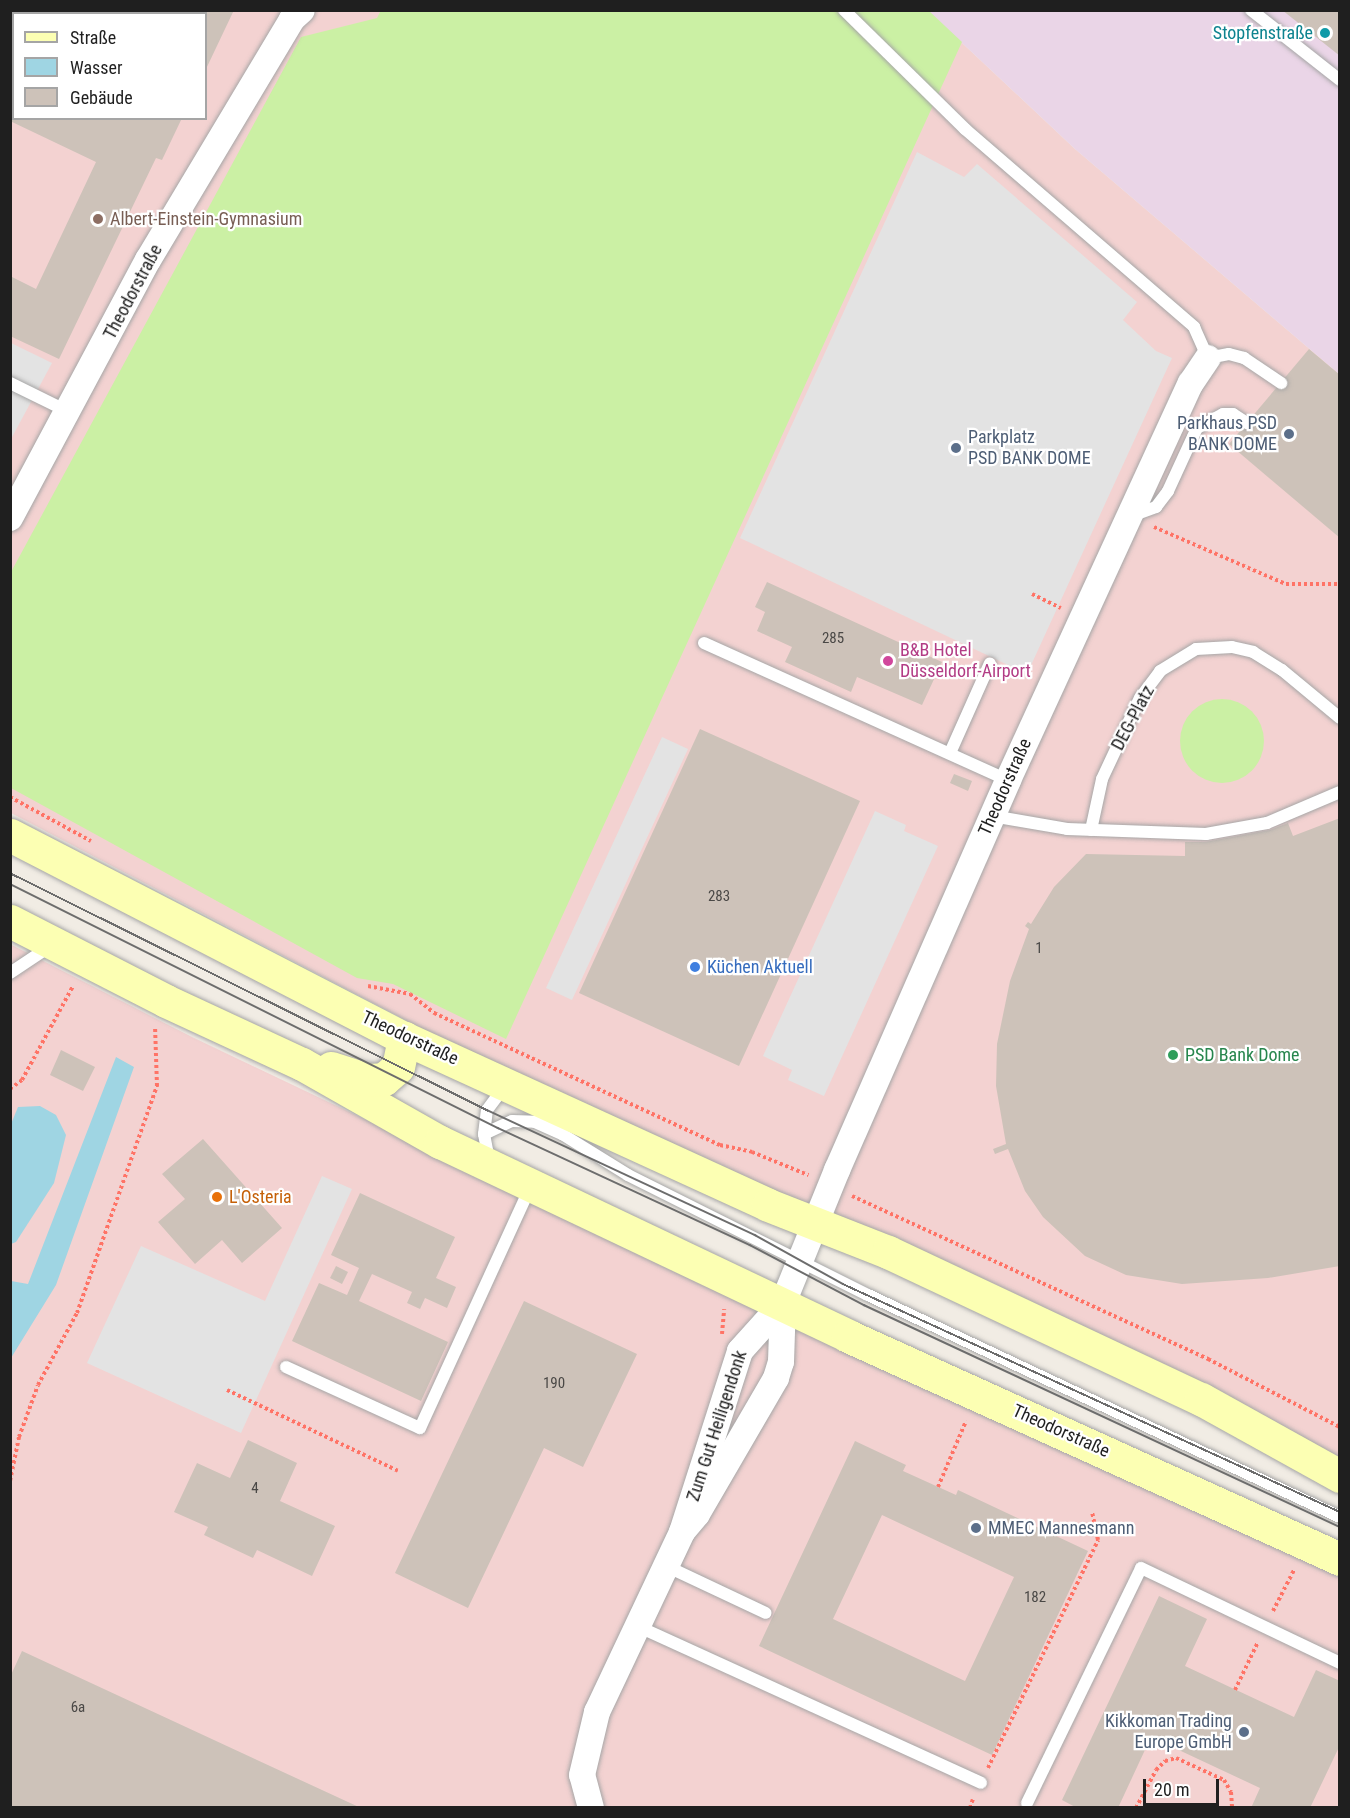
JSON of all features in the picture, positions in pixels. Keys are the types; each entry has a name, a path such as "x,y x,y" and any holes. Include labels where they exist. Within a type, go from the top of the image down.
{"main road":[{"name":"Theodorstraße","path":"10,835 404,1038 817,1224 888,1252 1201,1399 1340,1476"},
{"name":"Theodorstraße","path":"10,921 166,1001 302,1064 368,1104 491,1166 974,1392 1340,1559"},
{"path":"302,1064 341,1070 367,1080 384,1079 399,1067 404,1038"}],"street":[{"name":"Theodorstraße","path":"10,518 69,412 148,260 292,18 302,10"},
{"name":"Theodorstraße","path":"783,1303 1008,780 1191,383 1208,358"},
{"name":"Zum Gut Heiligendonk","path":"591,1808 582,1775 585,1749 597,1712 682,1532 740,1351 783,1303"},
{"name":"Zum Gut Heiligendonk","path":"682,1532 697,1514 776,1378 781,1362 783,1303"}],"lane":[{"path":"844,10 965,129 1194,327 1208,358 1229,354 1244,358 1281,383"},
{"path":"1251,10 1340,80"},
{"path":"10,383 69,412"},
{"path":"1130,517 1156,507 1168,491 1197,428 1223,414 1233,414 1247,423"},
{"path":"704,643 1008,780"},
{"name":"DEG-Platz","path":"1091,830 1102,779 1140,698 1160,671 1196,649 1232,647 1253,652 1282,670 1340,718"},
{"path":"950,753 990,663"},
{"path":"992,816 1091,830 1206,834 1267,823 1340,792"},
{"path":"10,973 55,943"},
{"path":"491,1166 483,1120 500,1093 526,1092"},
{"path":"484,1134 512,1122 535,1122 562,1134 628,1175 801,1261 1340,1517"},
{"path":"286,1367 420,1428 531,1185"},
{"path":"666,1566 766,1613"},
{"path":"1027,1803 1141,1568 1340,1663"},
{"path":"638,1626 981,1783"}],"path":[{"path":"1130,517 1287,584 1339,583"},
{"path":"10,797 102,847"},
{"path":"361,984 410,994 434,1013 720,1145 752,1152 832,1185 914,1227 1198,1354 1340,1427"},
{"path":"10,1089 22,1080 69,994"},
{"path":"10,1481 19,1437 38,1385 77,1313 157,1086 155,1028 166,1001"},
{"path":"226,1390 398,1471"},
{"path":"938,1487 957,1450 974,1392"},
{"path":"969,1808 1098,1540 1092,1512"},
{"path":"1136,1808 1165,1761 1176,1758 1204,1769 1228,1786 1232,1808"},
{"path":"1204,1769 1207,1763"}],"shaded area":[{"path":"10,11 928,11 1075,149 1339,374 1339,1465 438,1037 11,813"},
{"path":"928,11 1339,11 1339,374 1075,149"},
{"name":"Parkplatz PSD BANK DOME","path":"917,152 964,177 977,164 1137,302 1123,320 1156,351 1172,358 1027,674 740,538"},
{"path":"11,343 52,363 11,439"},
{"path":"662,737 688,749 572,1000 546,988"},
{"path":"875,811 906,825 904,831 938,846 824,1096 788,1080 792,1070 763,1056"},
{"path":"10,944 192,1037 859,1355 1339,1575 1339,1807 11,1807"},
{"path":"322,1176 352,1189 241,1433 87,1363 141,1246 265,1301"}],"green space":[{"path":"381,10 928,10 962,42 506,1039 393,984 357,978 11,788 11,572 301,37 377,18"},
{"path":"1222,699 1238,702 1252,711 1261,725 1264,741 1261,757 1252,771 1238,780 1222,783 1206,780 1192,771 1183,757 1180,741 1183,725 1192,711 1206,702"}],"water":[{"path":"116,1057 134,1067 56,1285 11,1358 11,1281 28,1284"},
{"path":"40,1106 56,1115 66,1135 54,1183 16,1242 11,1244 11,1124 18,1107"}],"building":[{"name":"Albert-Einstein-Gymnasium","path":"10,10 234,10 207,67 207,12 12,12 12,120 181,120 162,160 156,158 59,359 10,336 10,276 36,289 96,162 10,121"},
{"name":"Stopfenstraße","path":"1282,10 1340,10 1340,56"},
{"name":"Parkhaus PSD BANK DOME","path":"1309,349 1340,375 1340,538 1229,444"},
{"path":"767,582 942,662 922,705 857,677 851,692 785,662 792,647 757,631 765,612 755,607"},
{"path":"700,729 860,801 739,1066 579,993"},
{"path":"954,774 972,781 968,791 950,783"},
{"name":"PSD Bank Dome","path":"1340,818 1340,1266 1268,1278 1182,1284 1126,1275 1085,1256 1043,1217 1025,1191 1008,1149 995,1154 993,1149 1006,1144 996,1086 997,1044 1010,981 1029,929 1025,926 1028,922 1031,924 1054,887 1086,854 1185,856 1185,842 1205,842 1270,830 1288,823 1293,836"},
{"path":"61,1050 95,1067 83,1091 50,1075"},
{"path":"203,1139 282,1228 242,1263 222,1240 195,1264 158,1222 185,1199 162,1174"},
{"path":"360,1193 455,1237 436,1278 456,1287 447,1308 425,1298 420,1309 407,1303 412,1292 372,1274 359,1301 448,1342 421,1401 292,1341 319,1283 347,1295 359,1268 331,1255"},
{"path":"336,1266 348,1272 342,1284 330,1278"},
{"path":"524,1301 637,1354 583,1467 544,1448 468,1608 395,1573"},
{"path":"248,1440 297,1463 280,1501 335,1526 312,1576 257,1550 253,1558 204,1535 208,1527 174,1512 197,1463 230,1478"},
{"path":"855,1441 906,1465 903,1471 956,1495 958,1490 1088,1551 992,1755 759,1646","holes":["882,1515 1014,1577 965,1681 833,1619"]},
{"path":"1159,1596 1207,1619 1185,1666 1294,1717 1316,1670 1340,1681 1340,1745 1310,1808 1251,1808 1260,1788 1151,1737 1118,1808 1077,1808 1062,1800"},
{"path":"22,1651 361,1808 10,1808 10,1677"}],"tram line":[{"path":"10,873 487,1110 755,1235 843,1284 1340,1512"},
{"path":"10,884 498,1128 750,1245 864,1305 1340,1527"}],"place":[{"name":"Stopfenstraße","path":"1325,33"},
{"name":"Albert-Einstein-Gymnasium","path":"98,219"},
{"name":"Parkhaus PSD BANK DOME","path":"1289,434"},
{"name":"Parkplatz PSD BANK DOME","path":"956,448"},
{"name":"B&B Hotel Düsseldorf-Airport","path":"888,661"},
{"name":"Küchen Aktuell","path":"695,967"},
{"name":"PSD Bank Dome","path":"1173,1055"},
{"name":"L'Osteria","path":"217,1197"},
{"name":"MMEC Mannesmann","path":"976,1528"},
{"name":"Kikkoman Trading Europe GmbH","path":"1244,1732"}]}
